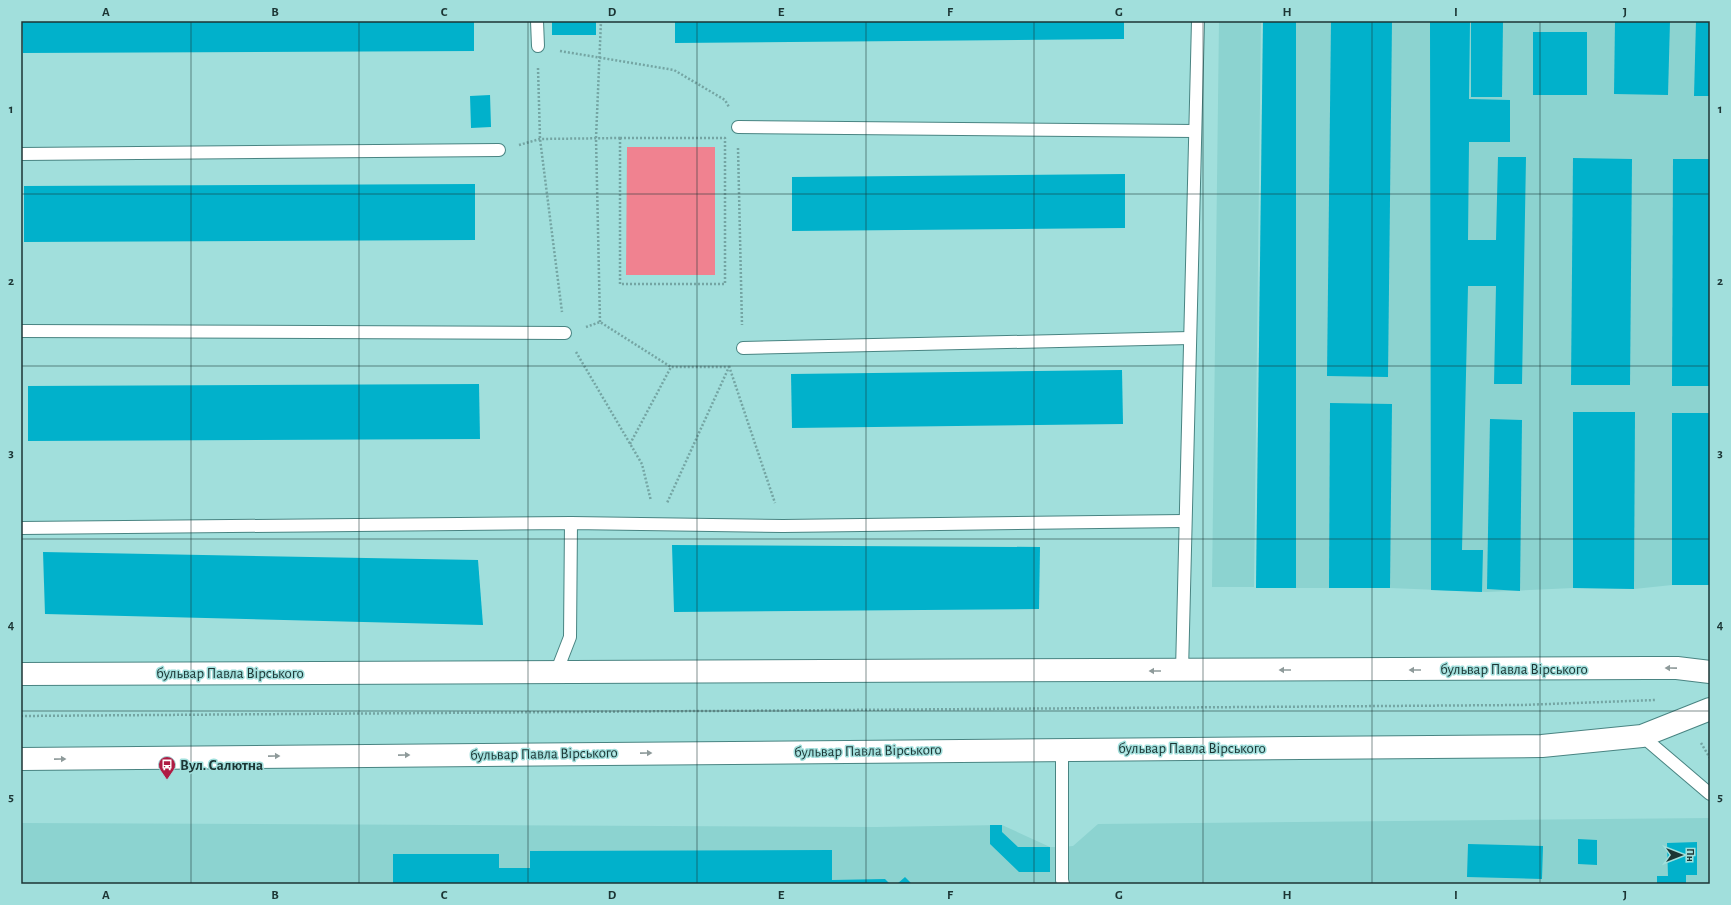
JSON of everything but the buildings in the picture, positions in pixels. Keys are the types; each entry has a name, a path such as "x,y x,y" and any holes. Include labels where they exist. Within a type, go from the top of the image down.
{"street":[{"name":"бульвар Павла Вірського","path":"21,674 1182,671 1677,668 1710,672"},
{"name":"бульвар Павла Вірського","path":"21,759 1542,746 1642,736 1710,709"}],"lane":[{"path":"537,21 538,46"},
{"path":"1182,671 1184,521 1198,21"},
{"path":"738,127 1195,131"},
{"path":"21,154 499,150"},
{"path":"21,331 565,333"},
{"path":"743,348 1190,338"},
{"path":"21,528 571,523 783,526 1184,521"},
{"path":"556,673 570,637 571,523"},
{"path":"1642,736 1710,794"},
{"path":"1062,749 1061,847 1063,884"}],"path":[{"path":"600,322 596,138 601,21"},
{"path":"657,525 642,464 565,333 540,139 538,46 674,70 725,100 738,127"},
{"path":"499,150 540,139 596,138 620,138 725,138 725,284 620,284 620,138"},
{"path":"565,333 600,322 670,366 729,367 657,525"},
{"path":"630,444 670,366"},
{"path":"21,716 1522,706 1663,700"},
{"path":"1701,742 1710,758"}],"shaded area":[{"path":"1219,21 1261,21 1254,587 1212,587"},
{"path":"1263,21 1710,21 1710,585 1672,585 1634,589 1573,588 1487,592 1390,588 1256,588"},
{"path":"627,147 715,147 715,275 626,275"},
{"path":"1710,818 1710,884 21,884 21,823 876,827 1002,825 1050,847 1061,847 1073,846 1098,824"}],"place":[{"name":"Вул. Салютна","path":"167,780"}]}
